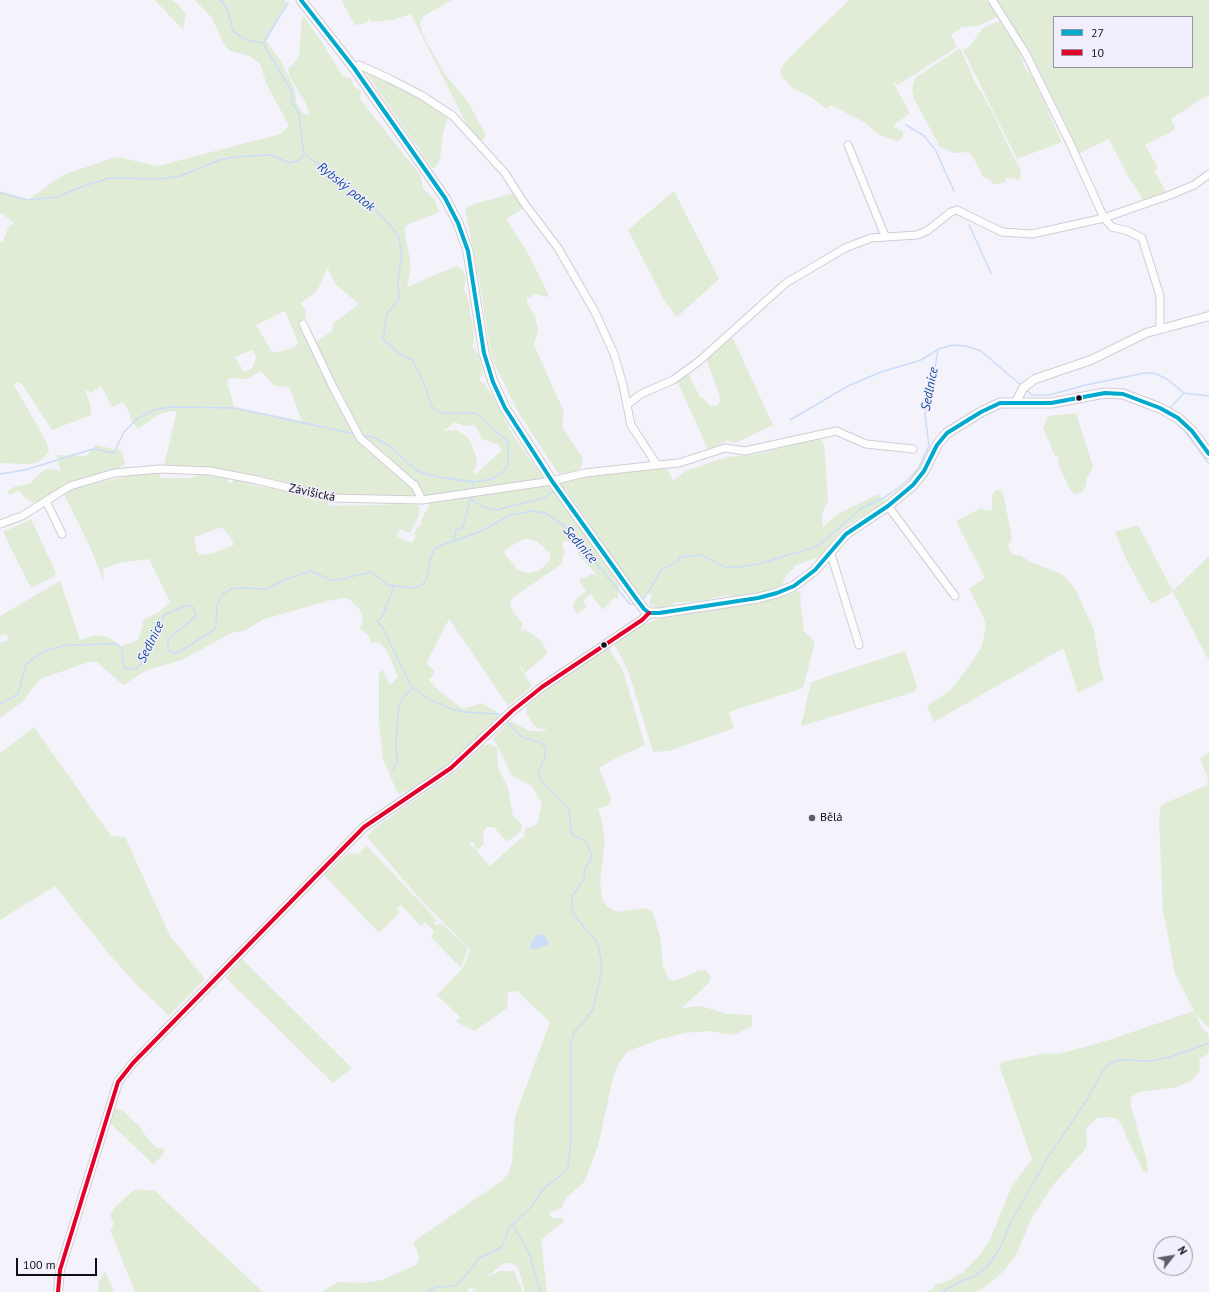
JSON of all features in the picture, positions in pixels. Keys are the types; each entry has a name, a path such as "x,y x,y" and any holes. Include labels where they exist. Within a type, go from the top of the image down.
{"main road":[{"path":"301,0 354,68 434,179 452,210 468,251 484,353 493,382 511,421 635,598 645,609 663,613 776,593 794,586 807,578 850,530 888,506 908,489 921,476 937,446 947,433 992,406 1018,398 1051,403 1101,394 1119,393 1168,412 1186,424 1209,454"}],"street":[{"path":"992,0 1026,54 1073,149 1104,218 1112,227 1132,233 1142,238 1160,296 1160,329"},
{"path":"354,68 358,65 390,79 421,95 453,116 505,173 524,203 558,248 595,312 614,354 631,425 657,465"},
{"path":"848,145 885,236"},
{"path":"627,405 641,394 673,380 698,362 786,283 845,248 871,238 885,236 905,237 927,231 956,210 1002,232 1032,234 1104,218 1194,185 1209,174"},
{"path":"1018,398 1027,384 1038,378 1091,360 1130,340 1160,329 1209,316"},
{"path":"303,324 333,387 360,438 415,486 422,500"},
{"name":"Závišická","path":"0,524 22,516 70,486 114,473 160,469 210,471 257,480 331,498 422,500 552,481 585,473 679,463 725,448 745,451 836,431 866,444 912,449"},
{"path":"46,501 62,534"},
{"path":"888,506 955,596"},
{"path":"830,551 859,645"},
{"path":"58,1292 60,1270 118,1082 133,1063 364,827 451,768 512,711 542,687 642,620 645,609"}],"green space":[{"path":"155,0 172,0 177,4 186,14 183,30"},
{"path":"195,0 284,0 287,3 266,40 282,63 295,90 296,102 302,113 309,115 306,104 289,75 288,69 296,61 299,55 302,17 305,18 320,39 342,75 352,79 353,85 361,91 360,99 421,176 423,188 435,200 439,212 409,224 404,229 411,266 407,287 456,266 463,270 466,278 464,289 470,304 470,315 473,323 474,341 472,346 478,354 483,372 479,381 484,383 513,435 619,585 618,599 615,597 603,610 591,594 583,601 587,607 577,614 573,605 576,599 586,591 580,583 580,577 583,579 591,574 598,576 577,553 580,551 575,545 570,541 564,541 562,545 565,552 562,560 563,563 511,599 510,605 513,612 523,624 521,632 525,629 541,641 548,653 525,673 516,660 532,686 508,706 449,619 428,660 427,664 435,671 430,679 428,679 440,692 463,709 481,703 496,711 499,717 472,744 443,768 428,779 400,794 397,792 383,759 379,724 379,673 383,670 390,685 398,677 387,651 379,642 372,643 367,634 360,629 363,620 360,610 350,600 344,598 264,619 246,630 231,633 182,660 147,670 123,685 97,662 89,662 40,679 22,702 0,718 0,643 7,641 9,638 6,634 0,636 0,616 60,581 80,640 96,635 108,637 121,646 138,640 143,620 159,612 170,602 149,559 118,563 103,569 104,582 90,547 64,494 74,488 142,473 159,473 161,478 193,478 199,474 226,478 230,484 236,478 253,485 281,489 306,498 327,502 330,506 418,505 420,510 419,515 410,533 400,529 396,536 412,543 416,536 414,534 419,525 421,527 421,521 429,505 427,497 329,495 326,493 324,494 210,468 164,465 177,411 160,414 138,429 131,420 130,414 123,402 112,407 101,386 91,393 85,389 91,408 91,415 52,430 22,384 16,382 14,385 45,439 49,450 47,454 38,462 27,464 0,463 0,242 3,242 8,228 14,223 0,212 0,191 28,200 63,175 110,159 118,157 157,166 280,134 288,127 288,124 267,85 260,64 250,56 230,51 223,42 212,18","holes":["329,264 328,270 336,285 359,304 333,324 332,331 314,344 302,322 306,318 305,309 300,303 317,291","285,311 298,342 294,348 273,353 256,325","252,350 256,356 254,364 251,369 244,372 235,357","261,371 275,386 289,387 302,421 234,407 227,381 230,378 248,379","455,422 463,426 475,425 482,439 499,445 501,451 480,470 478,474 472,471 476,467 477,459 470,440 456,430 443,431","222,527 231,538 234,545 214,553 200,555 195,549 194,537","523,539 530,539 536,541 550,553 551,557 539,571 529,573 517,569 504,553 505,550"]},
{"path":"341,0 452,0 424,16 420,21 420,25 423,35 444,73 468,102 486,135 483,140 481,141 467,125 411,14 392,20 371,22 369,19 367,23 355,25"},
{"path":"849,0 986,0 998,16 979,26 962,27 951,35 957,47 898,85 893,82 910,113 893,126 903,132 903,138 896,141 878,134 864,122 831,105 827,109 812,98 791,87 781,75 780,70 787,60"},
{"path":"994,0 1209,0 1209,94 1171,119 1175,128 1174,130 1145,145 1158,168 1154,171 1167,193 1143,200 1128,176 1109,139 1078,154 1067,126 1030,52"},
{"path":"1001,21 1019,49 1025,68 1032,76 1062,142 1017,159 963,50 969,47 983,28"},
{"path":"960,48 974,80 993,113 1021,171 1020,179 1016,180 1014,177 1010,179 1008,177 1005,179 1006,181 999,184 993,184 990,180 983,177 969,152 954,153 940,147 914,99 912,89 915,78"},
{"path":"364,70 412,93 448,117 443,134 440,159 433,169"},
{"path":"674,191 719,279 677,317 664,300 628,230"},
{"path":"515,193 524,208 506,219 529,255 549,296 547,297 535,294 527,299 527,303 535,316 538,330 534,345 564,412 562,426 583,459 580,470 559,475 517,410 494,363 490,350 481,290 465,209 473,204"},
{"path":"730,338 733,339 737,347 773,425 735,443 728,440 708,449 677,381 688,373 700,397 703,398 710,406 717,406 720,401 719,394 706,359"},
{"path":"1076,413 1093,467 1087,477 1086,486 1081,492 1074,494 1069,488 1058,463 1059,456 1055,456 1043,428 1048,416"},
{"path":"819,438 824,444 828,502 822,513 823,527 838,514 878,494 885,502 843,528 819,557 796,565 786,576 781,587 765,592 733,598 731,595 694,602 676,602 660,608 651,606 649,602 652,596 647,593 642,598 638,594 567,491 560,484 561,482 577,476 661,468 668,470 673,481 685,471 727,457 759,454"},
{"path":"96,445 122,451 125,464 113,471 82,477 65,486 64,483 63,486 36,504 25,498 19,490 11,495 8,493 8,491 14,487 29,484 44,470 56,469 61,473 56,455 86,456"},
{"path":"996,490 1001,490 1004,497 1012,539 1008,546 1012,555 1020,555 1030,562 1060,573 1075,589 1094,630 1099,663 1104,680 1078,693 1064,650 1062,649 934,722 927,706 951,690 982,646 986,627 984,618 969,589 985,578 956,521 981,508 989,511 992,510 992,495"},
{"path":"31,519 56,573 54,577 31,588 3,532"},
{"path":"1138,525 1173,591 1209,556 1209,661 1173,592 1151,604 1127,561 1115,532"},
{"path":"796,591 801,593 800,600 804,631 815,642 803,688 729,712 734,728 669,751 653,752 629,673 614,643 657,619 763,601"},
{"path":"609,648 623,671 645,745 612,760 599,768 611,798 609,805 598,809 601,817 605,841 600,881 602,899 607,906 617,912 646,908 652,911 660,936 663,966 669,979 675,981 698,971 705,970 711,977 709,983 682,1008 701,1006 727,1014 752,1015 752,1026 734,1035 709,1031 684,1033 661,1039 628,1051 619,1063 613,1078 598,1146 585,1181 566,1198 561,1209 549,1212 550,1216 554,1218 563,1218 563,1222 541,1240 547,1292 525,1292 518,1267 512,1263 503,1263 487,1277 500,1271 514,1271 523,1292 473,1292 479,1284 473,1290 470,1287 467,1292 321,1292 338,1282 365,1283 382,1280 416,1265 419,1259 413,1242 503,1180 509,1172 512,1162 515,1117 550,1022 517,991 508,992 507,1008 475,1031 456,1022 460,1017 437,995 463,968 470,949 419,898 367,837 377,826 457,771 484,745 490,744 497,748 498,767 508,788 513,816 522,826 521,832 508,841 505,840 494,827 487,827 483,832 484,844 479,849 476,849 474,843 468,841 490,866 522,837 525,838 524,833 526,828 537,825 542,804 532,786 512,776 493,738 510,721 529,731 544,731 547,729 539,729 533,724 527,714 526,707 554,684"},
{"path":"905,651 917,686 914,692 801,726 811,682"},
{"path":"34,727 111,836 125,837 170,936 205,979 169,1016 137,985 110,955 55,886 0,920 0,753"},
{"path":"1209,753 1209,1028 1195,1014 1203,1029 1209,1035 1209,1053 1199,1060 1200,1069 1198,1074 1189,1082 1177,1087 1140,1092 1131,1097 1131,1107 1146,1157 1148,1173 1144,1172 1130,1145 1122,1125 1117,1119 1111,1117 1097,1118 1086,1128 1087,1147 1054,1184 1031,1219 1018,1251 1005,1270 985,1287 976,1292 927,1292 934,1288 936,1284 946,1282 963,1272 978,1257 990,1240 1011,1188 1032,1159 999,1065 1001,1062 1047,1053 1058,1054 1106,1041 1194,1011 1175,974 1163,910 1159,818 1161,805 1207,785 1208,779 1200,758"},
{"path":"367,846 437,920 434,923 437,926 441,923 468,948 461,968 431,937 434,933 433,930 425,922 421,926 401,905 397,909 400,912 379,933 324,875 348,853 358,854"},
{"path":"242,959 352,1068 333,1083 226,978"},
{"path":"114,1108 123,1111 139,1126 147,1138 157,1148 164,1149 163,1154 154,1165 110,1123"},
{"path":"135,1189 155,1191 263,1292 135,1292 110,1230 114,1224 110,1215 115,1207"},
{"path":"105,1271 114,1292 98,1292 99,1282"}],"water":[{"path":"542,934 549,944 536,949 530,949 530,945 535,937"}],"waterway":[{"name":"Rybský potok","path":"221,0 228,11 233,31 247,40 263,43 292,92 292,102 299,114 304,154 345,182 373,207 392,227 399,238 402,255 398,278 399,299 387,314 383,339 400,354 413,360 426,388 431,405 436,411 444,413 476,413 508,442 508,465 502,473 492,479 474,482 472,490"},
{"path":"264,42 288,3"},
{"path":"906,125 923,135 935,149 954,191"},
{"path":"0,193 29,200 57,197 109,178 161,179 180,176 220,160 235,157 270,155 290,163 299,160 304,155"},
{"path":"969,225 991,273"},
{"name":"Sedlnice","path":"640,600 645,597 662,569 677,562 680,557 702,555 725,567 737,567 759,564 818,546 862,508 884,498 907,481 918,469 929,446 925,414 932,387 938,349 953,345 966,346 981,351 1022,386"},
{"path":"790,420 848,386 881,372 921,360 937,350"},
{"name":"Sedlnice","path":"1026,390 1032,395 1049,395 1086,385 1144,373 1154,373 1167,379 1184,393 1209,396"},
{"path":"1169,409 1184,393"},
{"path":"0,474 25,470 93,449 114,453 124,432 138,418 154,410 170,407 234,408 355,434"},
{"path":"1171,419 1177,423"},
{"path":"1182,427 1209,464"},
{"path":"362,435 375,438 390,446 417,471 438,477 473,482"},
{"path":"471,499 483,507 497,510 546,497 554,491"},
{"name":"Rybský potok","path":"454,541 456,530 462,528 464,523 471,496"},
{"name":"Sedlnice","path":"0,704 18,694 26,664 44,651 66,645 117,644 122,649 124,668 136,669 142,663 147,647 158,632 164,615 184,606 192,606 196,614 195,617 168,639 168,651 173,653 179,652 214,630 216,626 217,606 220,598 224,593 232,589 267,589 284,580 311,571 331,580 338,580 371,572 388,585 414,588 423,584 427,578 431,557 435,549 442,545 482,531 510,515 533,511 545,513 565,526 630,604 636,604"},
{"path":"394,587 382,617 377,621 383,628 411,686 430,700 452,709 465,712 499,714 501,717"},
{"path":"392,770 397,763 396,739 399,707 402,699 413,687"},
{"path":"428,1292 436,1287 455,1286 463,1279 479,1258 502,1247 509,1228 532,1206 543,1189 560,1176 568,1167 571,1136 571,1041 574,1032 585,1021 593,1009 601,974 601,960 597,942 577,919 571,908 573,895 584,879 585,868 591,860 591,853 585,840 574,836 571,832 569,809 540,779 538,774 545,756 545,747 541,743 522,737 506,721"},
{"path":"942,1292 963,1280 973,1277 987,1267 1000,1248 1010,1224 1048,1157 1087,1100 1103,1070 1111,1063 1120,1060 1151,1061 1170,1057 1209,1043"},
{"path":"513,1225 530,1255 540,1292"}],"transit line":[{"name":"27","path":"301,0 354,68 445,198 458,223 468,251 484,353 493,382 505,408 552,481 635,597 649,613 659,613 758,598 777,593 794,586 815,570 846,534 888,506 913,485 924,471 937,445 947,433 981,412 1000,403 1051,403 1105,393 1123,394 1160,408 1178,418 1192,431 1209,454"},
{"name":"10","path":"58,1292 60,1270 118,1082 133,1063 364,827 451,768 512,711 542,687 642,620 649,613"}],"place":[{"name":"Bělá","path":"812,818"}]}
